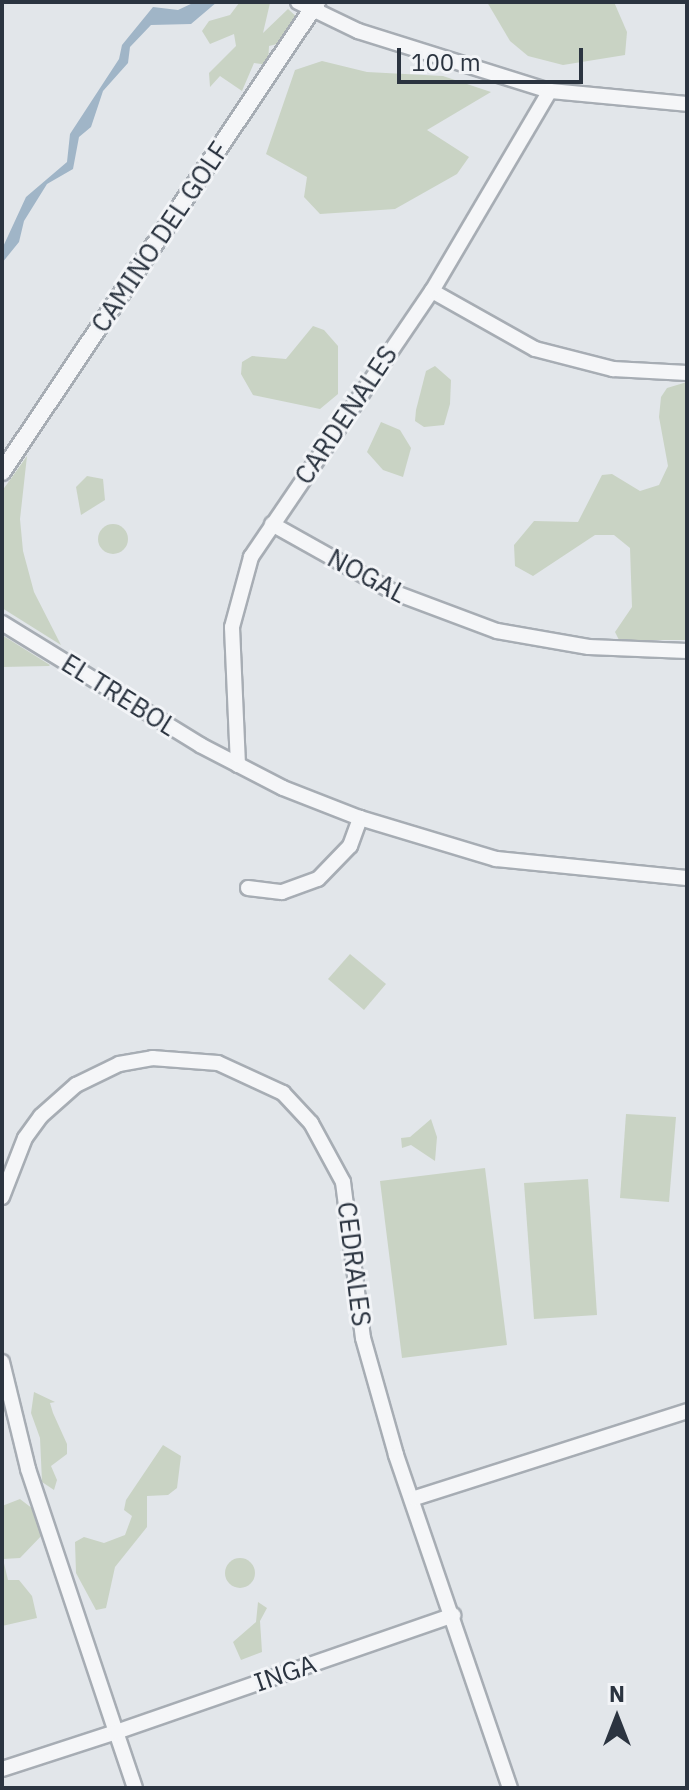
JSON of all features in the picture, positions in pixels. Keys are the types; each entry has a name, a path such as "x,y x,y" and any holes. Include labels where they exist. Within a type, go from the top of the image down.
{"street":[{"path":"309,5 408,48 550,91 687,104"},
{"name":"CAMINO DEL GOLF","path":"2,472 309,5"},
{"name":"CARDENALES","path":"238,765 232,627 251,557 432,291 550,91"},
{"path":"432,291 535,349 613,369 687,373"},
{"name":"NOGAL","path":"272,524 393,592 465,621 540,641 687,651"},
{"name":"EL TREBOL","path":"2,623 238,765 360,818 496,859 687,878"},
{"path":"248,888 282,892 318,879 350,846 360,818"},
{"name":"CEDRALES","path":"2,1197 25,1138 41,1116 76,1085 119,1064 187,1057 235,1069 283,1093 322,1138 343,1182 363,1338 396,1455 415,1498 510,1788"},
{"path":"2,1362 28,1469 135,1788"},
{"path":"415,1498 687,1411"},
{"name":"INGA","path":"116,1732 453,1615"},
{"path":"2,1769 116,1732"}],"green space":[{"path":"487,2 614,2 627,32 625,55 563,65 528,56 510,41"},
{"path":"239,3 270,3 263,33 288,9 299,19 289,41 269,46 268,65 254,63 242,91 220,76 210,87 209,73 236,46 234,34 210,44 202,31 209,21 230,15"},
{"path":"322,61 367,72 443,76 491,92 427,130 469,157 457,174 395,209 320,214 304,197 307,177 266,154 295,70"},
{"path":"313,326 324,330 338,346 338,394 320,409 253,395 241,374 242,362 252,356 286,359"},
{"path":"435,366 451,380 450,404 444,425 424,427 415,421 416,410 426,371"},
{"path":"687,382 687,640 619,640 615,632 632,607 630,548 614,535 595,535 533,576 515,566 514,545 534,521 578,522 602,475 612,474 640,491 659,485 668,466 659,417 661,397 667,388"},
{"path":"381,422 400,430 411,448 403,477 383,470 367,452"},
{"path":"27,456 20,519 23,551 34,592 61,645 2,608 2,491"},
{"path":"87,476 103,479 105,500 81,515 76,487"},
{"path":"113,524 124,528 128,539 124,550 113,554 102,550 98,539 102,528"},
{"path":"2,635 50,665 2,667"},
{"path":"350,954 386,984 364,1010 328,979"},
{"path":"626,1114 676,1117 669,1202 620,1198"},
{"path":"431,1119 437,1137 435,1161 411,1145 402,1148 401,1138 410,1137"},
{"path":"485,1168 507,1345 402,1358 380,1181"},
{"path":"588,1179 597,1315 534,1319 524,1183"},
{"path":"34,1392 55,1402 50,1403 67,1444 67,1454 51,1466 57,1480 54,1490 42,1482 40,1438 31,1413"},
{"path":"163,1445 181,1456 177,1488 168,1495 147,1496 147,1527 115,1567 106,1608 96,1610 76,1573 75,1542 84,1537 104,1543 125,1535 132,1516 124,1510 126,1500"},
{"path":"20,1499 33,1509 45,1532 20,1558 3,1559 8,1580 19,1580 32,1596 37,1618 2,1626 2,1506"},
{"path":"240,1558 251,1562 255,1573 251,1584 240,1588 229,1584 225,1573 229,1562"},
{"path":"258,1602 267,1608 260,1621 262,1652 241,1660 233,1642 256,1622"}],"water":[{"path":"195,2 217,2 191,24 151,25 130,47 128,63 103,91 91,127 79,137 73,169 47,184 24,221 19,242 2,263 2,249 26,197 67,162 70,134 119,59 122,45 153,7 178,10"}]}
